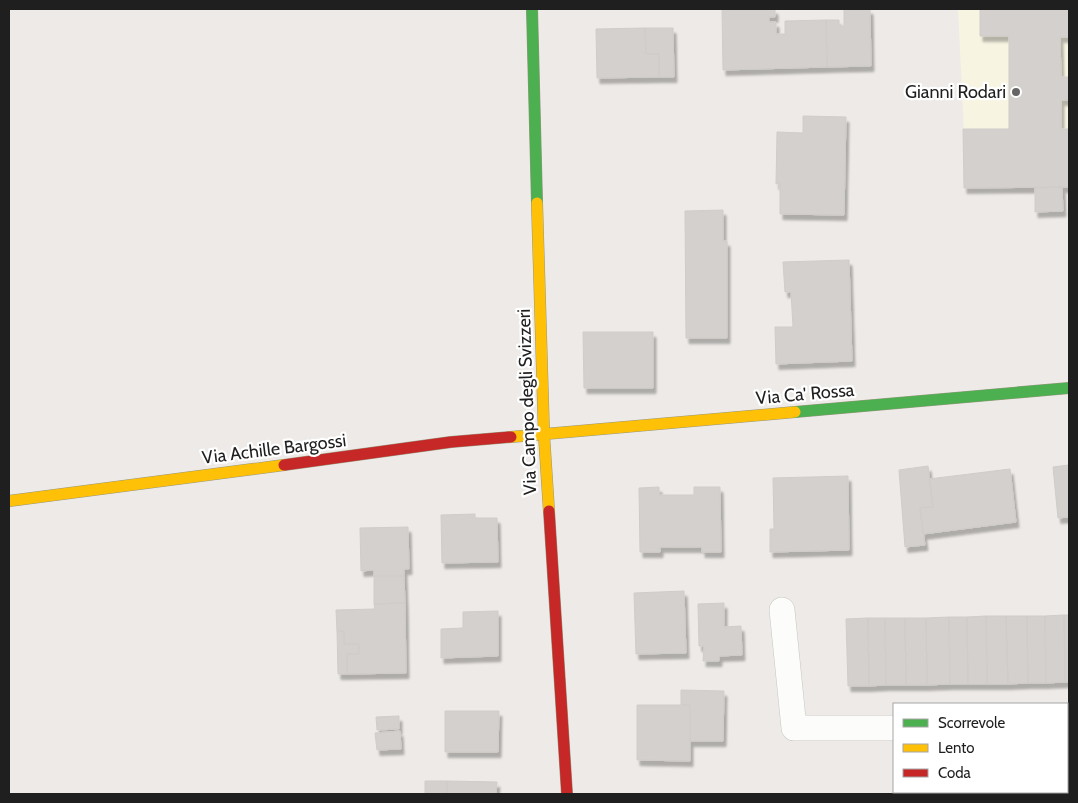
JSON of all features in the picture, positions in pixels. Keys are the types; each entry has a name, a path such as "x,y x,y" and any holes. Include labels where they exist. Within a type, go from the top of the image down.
{"street":[{"name":"Via Campo degli Svizzeri","path":"532,9 544,435 567,794"},
{"name":"Via Ca' Rossa","path":"544,435 1069,388"},
{"name":"Via Achille Bargossi","path":"9,501 451,442 544,435"},
{"path":"782,610 794,728 893,728"}],"shaded area":[{"name":"Gianni Rodari","path":"958,9 1069,9 1069,175 966,177"}],"building":[{"path":"722,9 775,9 775,17 769,17 769,22 776,22 776,34 785,34 785,21 826,20 827,67 723,70"},
{"path":"844,9 870,9 871,66 827,67 826,20 839,20 839,26 844,26"},
{"name":"Gianni Rodari","path":"980,9 1069,9 1069,37 1060,37 1061,77 1069,77 1069,100 1061,100 1061,129 1069,129 1069,187 964,188 963,129 1009,129 1009,36 980,36"},
{"path":"645,28 673,28 674,77 659,77 659,54 646,54"},
{"path":"645,28 646,54 659,54 659,77 597,78 596,29"},
{"path":"803,116 846,117 844,215 780,214 780,183 776,184 777,132 803,133"},
{"path":"1062,187 1063,211 1035,212 1035,188"},
{"path":"723,210 723,241 727,241 727,338 686,338 685,211"},
{"path":"849,260 852,361 776,364 775,327 793,327 791,292 785,292 783,262"},
{"path":"583,332 653,332 653,388 584,388"},
{"path":"1069,465 1069,517 1058,518 1053,467"},
{"path":"928,466 933,507 920,508 925,545 905,547 899,470"},
{"path":"1010,469 1016,522 923,534 920,508 933,507 929,479"},
{"path":"848,476 849,550 770,552 770,529 774,529 773,478"},
{"path":"659,487 659,495 694,495 694,487 720,487 721,552 702,552 702,547 660,547 660,552 640,552 639,488"},
{"path":"475,514 475,518 497,518 498,562 442,563 441,515"},
{"path":"408,527 409,569 404,569 404,576 374,576 374,570 361,571 360,528"},
{"path":"374,576 404,576 405,603 374,604"},
{"path":"684,591 686,653 636,654 634,593"},
{"path":"405,603 406,673 347,674 347,654 359,654 359,644 344,644 344,631 337,631 336,610 375,609 374,604"},
{"path":"724,603 724,627 741,626 742,655 719,656 719,661 703,661 704,646 699,646 698,604"},
{"path":"498,611 498,656 441,658 441,629 463,628 463,612"},
{"path":"1064,615 1069,615 1069,682 1065,682"},
{"path":"1064,615 1065,682 1046,683 1045,616"},
{"path":"986,616 1006,616 1008,684 987,684"},
{"path":"986,616 987,684 968,684 967,617"},
{"path":"1006,616 1027,616 1028,683 1008,684"},
{"path":"1027,616 1045,616 1046,683 1028,683"},
{"path":"949,617 967,617 968,684 950,684"},
{"path":"949,617 950,684 927,685 926,618"},
{"path":"868,618 885,618 886,685 869,686"},
{"path":"868,618 869,686 848,686 846,619"},
{"path":"885,618 905,618 906,685 886,685"},
{"path":"905,618 926,618 927,685 906,685"},
{"path":"337,631 344,631 344,644 359,644 359,654 347,654 347,674 338,674"},
{"path":"681,690 724,691 723,741 690,741 690,705 681,705"},
{"path":"637,705 690,705 690,761 637,760"},
{"path":"445,711 499,711 498,752 445,752"},
{"path":"399,716 399,729 377,730 376,717"},
{"path":"400,731 401,749 377,750 375,733"},
{"path":"425,781 447,781 447,794 425,794"},
{"path":"447,781 497,782 496,794 447,794"}],"traffic: fast":[{"path":"532,9 537,203"},
{"path":"795,412 1069,388"}],"traffic: slow":[{"path":"537,203 544,435 549,511"},
{"path":"511,437 795,412"},
{"path":"9,501 284,465"}],"traffic: jam":[{"path":"284,465 451,442 511,437"},
{"path":"549,511 567,794"}],"place":[{"name":"Gianni Rodari","path":"1016,92"}]}
